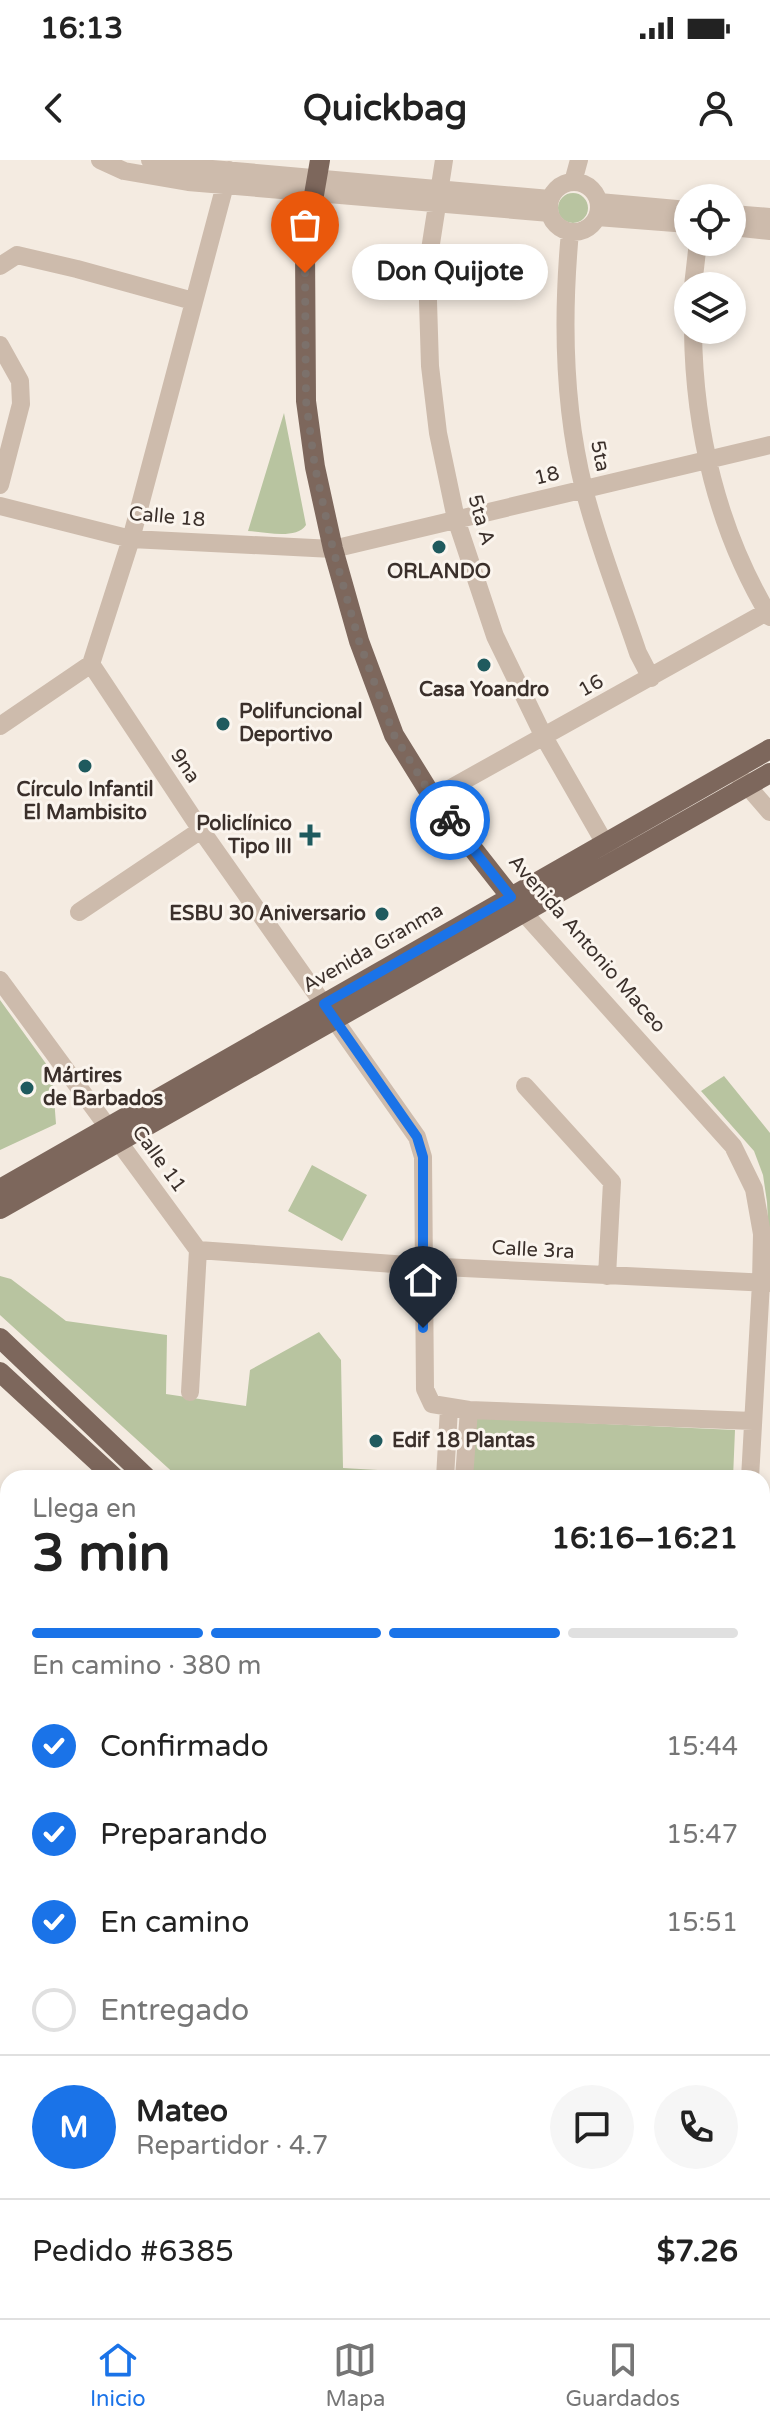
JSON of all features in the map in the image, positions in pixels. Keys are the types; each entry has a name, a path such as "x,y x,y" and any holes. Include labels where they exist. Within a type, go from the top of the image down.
{"main road":[{"name":"Avenida Antonio Maceo","path":"316,177 305,247 306,401 315,467 333,549 359,641 394,735 433,798 517,905"},
{"name":"Avenida Granma","path":"0,1209 114,1135 610,852 770,749"},
{"name":"Avenida Granma","path":"610,852 770,773"},
{"name":"Avenida Granma","path":"0,1189 114,1135"},
{"path":"0,1338 139,1470"},
{"path":"0,1372 106,1470"},
{"path":"24,1394 41,1377"}],"street":[{"path":"100,160 139,174 228,178 316,177 438,196 550,206"},
{"path":"150,160 228,178"},
{"name":"5ta A","path":"444,160 429,263 430,366 438,433 456,519 495,636 544,737 610,852"},
{"path":"573,182 579,160"},
{"path":"0,726 91,664 131,539 228,178"},
{"path":"573,182 592,190 598,210 586,229 570,232 555,224 550,206 556,189 573,182"},
{"path":"598,210 674,210"},
{"path":"598,210 674,222"},
{"path":"746,215 770,217"},
{"path":"746,228 770,231"},
{"name":"5ta","path":"570,232 564,346 571,421 584,490 638,653 651,678"},
{"path":"0,266 17,255 193,301"},
{"path":"693,344 706,460 728,531 745,572 769,613"},
{"path":"0,345 20,381 21,404 0,485"},
{"name":"18","path":"333,549 770,445"},
{"name":"Calle 18","path":"0,506 131,539 333,549"},
{"name":"16","path":"433,798 769,613"},
{"name":"9na","path":"91,664 201,830 417,1137 423,1157 425,1389 432,1404 449,1408"},
{"path":"734,770 770,812"},
{"path":"79,912 201,830"},
{"name":"Avenida Antonio Maceo","path":"517,905 733,1146 754,1189 766,1283 750,1470"},
{"name":"Calle 11","path":"0,980 198,1250"},
{"path":"525,1086 612,1182 607,1276"},
{"path":"190,1392 198,1250"},
{"name":"Calle 3ra","path":"198,1250 422,1266 766,1283"},
{"path":"445,1470 449,1408 753,1421"},
{"path":"465,1470 469,1410"}],"green space":[{"path":"573,193 584,197 588,208 584,219 573,223 562,219 558,208 562,197"},
{"path":"284,413 306,525 288,534 248,531"},
{"name":"Mártires de Barbados","path":"0,1000 52,1072 56,1124 0,1150"},
{"path":"724,1076 770,1133 770,1260 767,1202 763,1175 754,1151 701,1091"},
{"path":"312,1165 367,1195 342,1241 288,1211"},
{"path":"0,1276 11,1279 66,1321 167,1335 166,1394 246,1406 250,1370 319,1332 341,1360 343,1468 378,1470 170,1470 0,1315"},
{"path":"473,1418 735,1430 733,1470 470,1470"}],"way so far":[{"path":"305,273 306,401 315,467 333,549 359,641 394,735 450,820"}],"place":[{"name":"Don Quijote","path":"305,273"},
{"name":"ORLANDO","path":"439,547"},
{"name":"Casa Yoandro","path":"484,665"},
{"name":"Polifuncional Deportivo","path":"223,724"},
{"name":"Círculo Infantil El Mambisito","path":"85,766"},
{"name":"Policlínico Tipo III","path":"310,835"},
{"name":"ESBU 30 Aniversario","path":"382,914"},
{"name":"Mártires de Barbados","path":"27,1088"},
{"name":"Edif 18 Plantas","path":"376,1441"}],"route":[{"path":"423,1328 423,1157 417,1137 324,1004 511,897 450,820"}]}
